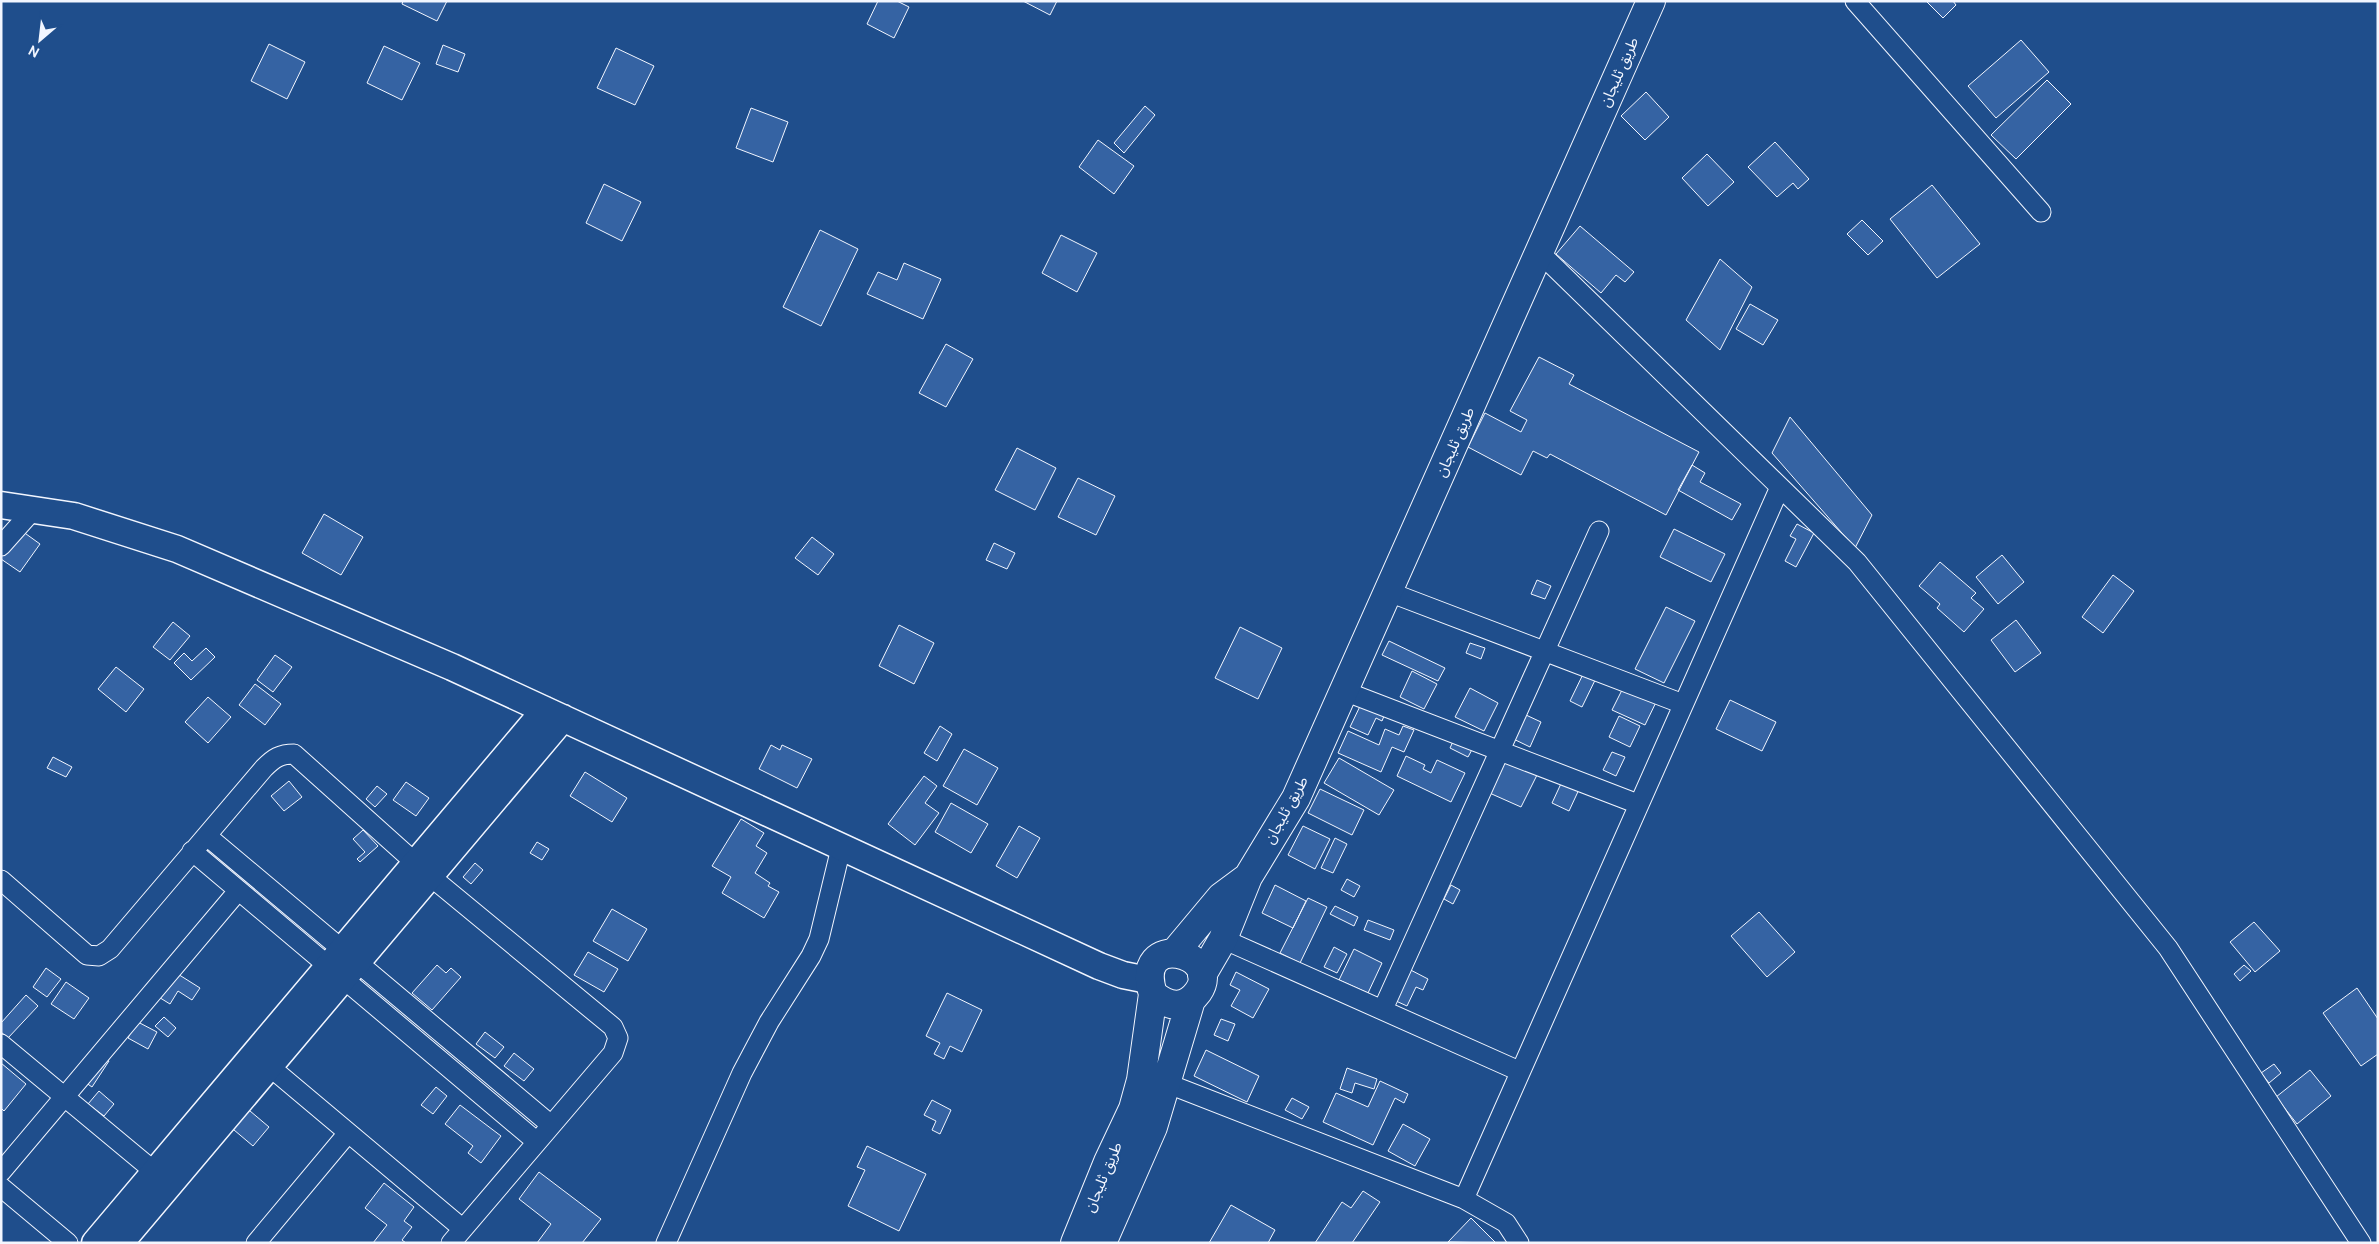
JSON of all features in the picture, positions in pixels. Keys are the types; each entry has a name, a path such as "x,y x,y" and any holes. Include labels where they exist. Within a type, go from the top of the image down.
{"main road":[{"name":"طريق ثليجان","path":"1202,975 1223,939 1248,877 1296,798 1651,1"},
{"path":"1,505 74,516 177,549 554,714 1099,966 1151,987 1164,1003 1178,1006 1191,1000 1200,989 1202,975 1197,964 1187,955 1175,952 1161,956 1151,966 1151,987"},
{"path":"95,1243 155,1172 343,964 554,714"},
{"name":"طريق ثليجان","path":"1175,952 1221,897 1248,877"},
{"path":"120,1243 269,1066 343,964"},
{"name":"طريق ثليجان","path":"1102,1243 1153,1127 1151,987"},
{"name":"طريق ثليجان","path":"1075,1243 1108,1162 1133,1109 1153,1081 1191,1000"}],"street":[{"path":"1855,1 2041,212"},
{"path":"1539,252 1857,562 2168,948 2361,1243"},
{"path":"1464,1199 1519,1071 1780,487"},
{"path":"1,546 33,510"},
{"path":"1383,1009 1599,531"},
{"path":"1388,592 1683,704"},
{"path":"1344,691 1500,753 1638,804"},
{"path":"2,882 87,955 99,956 110,949 192,851 274,758 294,754 423,869 613,1027 618,1038 613,1052 457,1236 348,1133 269,1066"},
{"path":"206,836 537,1142"},
{"path":"666,1243 742,1073 819,940 842,848"},
{"path":"192,851 238,890 343,964 551,1125"},
{"path":"1,1172 238,890"},
{"path":"1223,939 1519,1071"},
{"path":"1,1044 155,1172"},
{"path":"1153,1081 1464,1199 1506,1223 1518,1243"},
{"path":"256,1243 348,1133"},
{"path":"1,1187 68,1243"}],"building":[{"path":"403,1 447,1 437,21 402,4"},
{"path":"878,1 897,1 909,7 894,38 867,24"},
{"path":"1023,1 1057,1 1050,15"},
{"path":"1926,1 1953,1 1956,5 1943,18"},
{"path":"2021,40 2049,72 1996,118 1968,86"},
{"path":"269,44 305,62 287,99 251,81"},
{"path":"443,45 465,54 458,72 436,64"},
{"path":"384,46 420,63 402,100 367,83"},
{"path":"616,48 654,66 635,105 597,88"},
{"path":"2047,80 2071,104 2016,159 1991,135"},
{"path":"1646,92 1669,117 1645,140 1621,116"},
{"path":"1145,106 1155,115 1124,153 1114,143"},
{"path":"751,108 788,122 773,162 736,148"},
{"path":"1098,140 1134,166 1114,194 1079,167"},
{"path":"1775,142 1809,179 1798,189 1793,183 1777,197 1748,167"},
{"path":"1707,154 1734,182 1708,206 1682,178"},
{"path":"604,184 641,202 622,241 586,223"},
{"path":"1932,185 1980,244 1937,278 1890,219"},
{"path":"1862,220 1883,241 1868,255 1847,234"},
{"path":"1580,226 1634,272 1625,282 1616,275 1601,293 1556,254"},
{"path":"820,230 858,249 821,326 783,307"},
{"path":"1061,235 1097,253 1077,292 1042,273"},
{"path":"1720,259 1752,287 1720,350 1686,320"},
{"path":"904,263 941,279 923,319 867,294 878,272 897,280"},
{"path":"1750,304 1778,320 1763,345 1736,329"},
{"path":"946,344 973,359 946,407 919,393"},
{"path":"1539,357 1574,375 1569,384 1699,452 1666,515 1550,454 1547,458 1533,451 1521,475 1468,447 1485,413 1521,432 1527,420 1510,411"},
{"path":"1790,417 1872,515 1855,548 1772,453"},
{"path":"1017,448 1056,468 1035,510 995,490"},
{"path":"1692,465 1705,473 1700,482 1741,504 1732,520 1678,490"},
{"path":"1078,478 1115,496 1096,535 1058,517"},
{"path":"324,514 363,537 341,575 302,553"},
{"path":"1797,524 1814,533 1796,567 1785,561 1796,539 1790,536"},
{"path":"15,526 40,544 20,572 1,559 1,546"},
{"path":"1674,529 1725,554 1711,582 1660,557"},
{"path":"812,537 834,554 818,575 795,558"},
{"path":"994,543 1015,553 1007,569 986,560"},
{"path":"2002,555 2024,582 1998,604 1976,577"},
{"path":"1940,562 1976,593 1971,598 1984,609 1964,632 1937,608 1940,604 1919,586"},
{"path":"2113,575 2134,591 2103,633 2082,617"},
{"path":"1537,580 1551,586 1545,599 1531,594"},
{"path":"1666,607 1695,621 1664,683 1635,669"},
{"path":"2016,620 2041,653 2015,672 1991,640"},
{"path":"173,622 190,636 170,660 153,647"},
{"path":"899,625 934,643 914,684 879,666"},
{"path":"1240,627 1282,648 1258,699 1215,678"},
{"path":"1389,641 1445,668 1438,681 1382,655"},
{"path":"1470,643 1485,648 1481,659 1466,653"},
{"path":"206,648 215,657 191,680 174,663 184,653 192,661"},
{"path":"275,655 292,667 273,692 257,680"},
{"path":"1587,666 1599,672 1582,707 1570,701"},
{"path":"116,667 144,689 126,712 98,689"},
{"path":"1412,671 1437,684 1424,709 1400,697"},
{"path":"1627,680 1659,696 1645,725 1612,710"},
{"path":"255,684 281,704 265,725 239,705"},
{"path":"1470,688 1498,703 1484,731 1455,717"},
{"path":"208,697 231,717 208,743 185,722"},
{"path":"1363,700 1386,711 1382,721 1376,718 1368,735 1350,727"},
{"path":"1730,700 1776,722 1762,751 1716,729"},
{"path":"1526,715 1541,722 1530,747 1501,733"},
{"path":"1619,716 1640,726 1630,747 1609,737"},
{"path":"940,726 952,734 937,761 924,753"},
{"path":"1403,726 1414,730 1404,752 1392,747 1381,772 1338,753 1348,731 1379,745 1385,729 1399,735"},
{"path":"1456,735 1475,744 1468,757 1450,748"},
{"path":"771,745 780,750 782,745 812,759 797,788 759,769"},
{"path":"964,749 998,768 977,805 943,786"},
{"path":"1495,749 1540,769 1521,807 1476,787"},
{"path":"1612,752 1625,757 1616,776 1603,770"},
{"path":"1406,756 1425,765 1423,769 1431,773 1437,760 1465,773 1451,802 1397,776"},
{"path":"53,757 72,767 66,777 47,768"},
{"path":"1339,758 1394,790 1379,815 1324,783"},
{"path":"585,772 627,798 612,822 570,796"},
{"path":"1565,775 1582,783 1569,811 1552,803"},
{"path":"924,776 937,786 925,803 939,813 915,845 888,824"},
{"path":"289,781 302,797 284,811 271,796"},
{"path":"406,782 429,798 416,816 393,800"},
{"path":"377,786 387,794 375,807 366,799"},
{"path":"1320,789 1364,810 1352,835 1308,813"},
{"path":"951,803 988,824 971,853 935,832"},
{"path":"741,819 764,833 756,846 767,853 755,873 770,883 768,886 779,892 764,918 722,893 731,877 712,866"},
{"path":"1019,826 1040,838 1017,878 996,866"},
{"path":"1303,826 1330,839 1315,869 1288,855"},
{"path":"363,830 378,846 360,862 357,859 365,852 353,839"},
{"path":"1335,838 1347,844 1333,873 1321,868"},
{"path":"537,842 549,849 542,860 530,853"},
{"path":"475,863 483,870 471,884 463,877"},
{"path":"1347,879 1360,886 1354,897 1341,890"},
{"path":"1275,885 1306,901 1293,928 1262,913"},
{"path":"1451,885 1460,890 1453,904 1444,899"},
{"path":"1308,898 1327,907 1300,963 1280,953"},
{"path":"1335,906 1358,917 1354,926 1330,914"},
{"path":"612,909 647,929 628,961 593,941"},
{"path":"1759,912 1795,952 1767,977 1731,936"},
{"path":"1368,920 1394,930 1390,940 1364,930"},
{"path":"2254,922 2280,951 2255,972 2230,942"},
{"path":"1334,947 1347,954 1337,973 1324,967"},
{"path":"1354,949 1382,963 1368,993 1339,980"},
{"path":"588,952 618,969 604,992 574,975"},
{"path":"437,965 446,973 451,968 461,977 432,1010 412,993"},
{"path":"1401,965 1428,979 1423,990 1416,987 1407,1006 1385,996"},
{"path":"2244,965 2251,971 2240,981 2234,974"},
{"path":"46,968 61,979 47,997 33,987"},
{"path":"173,971 200,988 192,1000 178,991 170,1004 157,996"},
{"path":"1236,972 1269,989 1253,1018 1231,1006 1240,990 1230,985"},
{"path":"66,982 89,998 74,1019 51,1004"},
{"path":"2357,988 2378,1019 2378,1054 2361,1066 2323,1013"},
{"path":"947,993 982,1010 962,1052 950,1046 944,1059 934,1054 940,1043 926,1036"},
{"path":"26,995 38,1006 8,1038 1,1032 1,1023"},
{"path":"164,1017 176,1028 168,1037 155,1026"},
{"path":"1221,1019 1235,1024 1228,1041 1214,1035"},
{"path":"136,1021 157,1032 148,1049 128,1038"},
{"path":"485,1032 504,1047 495,1058 476,1044"},
{"path":"1206,1050 1259,1076 1247,1102 1194,1076"},
{"path":"96,1053 109,1061 92,1087 79,1078"},
{"path":"514,1053 534,1069 524,1081 504,1066"},
{"path":"1,1063 26,1084 4,1111 1,1108"},
{"path":"2274,1064 2281,1073 2269,1083 2261,1073"},
{"path":"1347,1068 1377,1079 1374,1089 1355,1083 1352,1093 1340,1089"},
{"path":"2310,1070 2331,1096 2297,1124 2276,1097"},
{"path":"1380,1081 1408,1094 1404,1103 1395,1098 1373,1145 1323,1122 1336,1093 1368,1107"},
{"path":"436,1087 447,1096 433,1114 421,1105"},
{"path":"99,1091 114,1104 104,1116 88,1104"},
{"path":"1292,1098 1309,1107 1302,1119 1285,1110"},
{"path":"237,1100 269,1127 253,1146 221,1119"},
{"path":"932,1100 951,1110 940,1134 932,1130 936,1121 924,1115"},
{"path":"460,1105 501,1136 481,1163 468,1153 473,1146 445,1124"},
{"path":"1403,1124 1430,1139 1415,1166 1388,1151"},
{"path":"867,1146 926,1174 899,1231 848,1206 865,1170 857,1167"},
{"path":"539,1172 601,1219 582,1243 537,1243 551,1224 519,1199"},
{"path":"384,1183 414,1207 404,1221 412,1227 402,1240 406,1243 373,1243 387,1225 365,1208"},
{"path":"1363,1191 1380,1202 1352,1243 1315,1243 1342,1202 1351,1208"},
{"path":"1231,1205 1275,1230 1268,1243 1209,1243"},
{"path":"1471,1218 1496,1243 1448,1242"}]}
